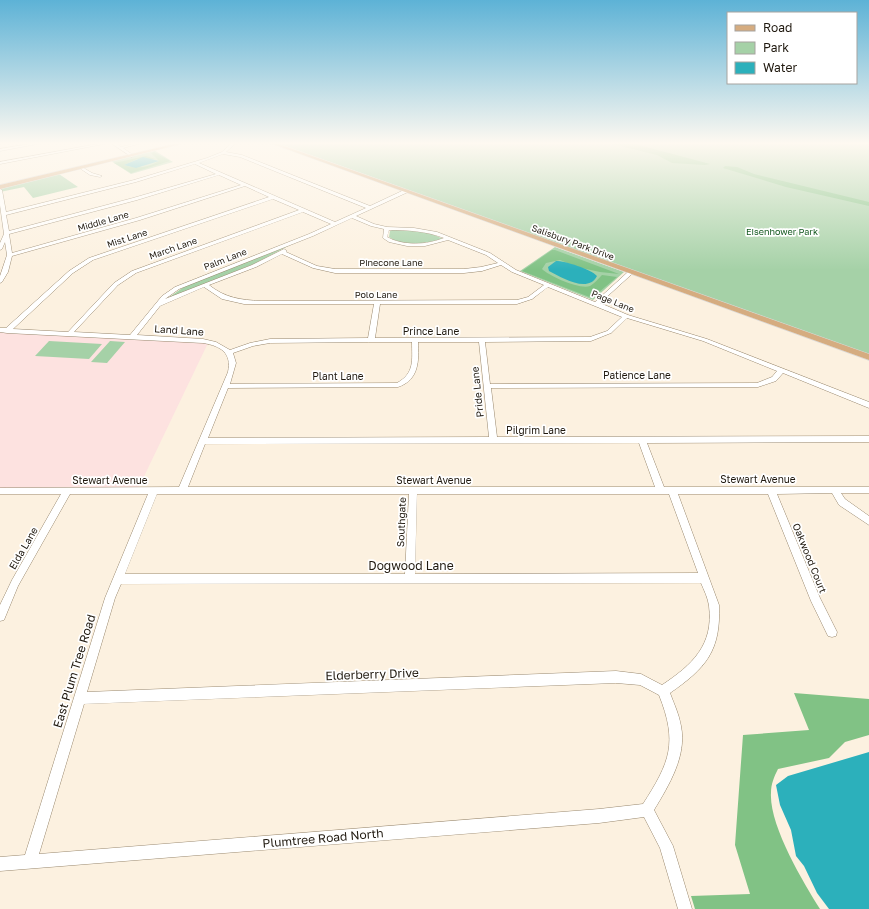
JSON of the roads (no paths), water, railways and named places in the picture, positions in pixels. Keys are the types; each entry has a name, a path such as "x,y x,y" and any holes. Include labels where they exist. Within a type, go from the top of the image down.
{"main road":[{"path":"0,188 11,185"},
{"name":"Salisbury Park Drive","path":"390,185 869,357"}],"street":[{"path":"4,214 118,185"},
{"path":"7,233 134,200 182,185"},
{"name":"Middle Lane","path":"10,255 138,219 244,185"},
{"path":"246,185 335,224"},
{"path":"314,185 370,208"},
{"path":"0,188 4,214 3,225 7,233 10,255 5,272 0,281"},
{"name":"Palm Lane","path":"132,338 168,293 186,283 311,235 406,191"},
{"name":"Mist Lane","path":"3,330 71,272 91,259 272,197"},
{"name":"March Lane","path":"69,334 116,284 134,272 303,210"},
{"name":"Page Lane","path":"352,216 373,225 387,228 425,230 448,238 488,254 514,271 547,285 626,316 705,340 869,405"},
{"path":"387,228 385,238 398,244 434,244 448,238"},
{"path":"0,248 7,233"},
{"name":"Palm Lane","path":"153,310 172,298 254,266 311,235"},
{"name":"Pinecone Lane","path":"281,252 315,267 335,271 464,271 482,269 502,263"},
{"path":"596,304 631,272"},
{"name":"Polo Lane","path":"205,285 224,298 243,303 517,302 530,298 547,285"},
{"path":"371,341 377,303"},
{"name":"Prince Lane","path":"229,352 260,342 591,339 609,332 626,316"},
{"name":"Land Lane","path":"3,330 203,341 214,343 229,352"},
{"name":"Plant Lane","path":"225,386 398,384 408,380 412,375 415,341"},
{"name":"Pride Lane","path":"482,341 492,440"},
{"path":"182,491 233,363 229,352"},
{"name":"Patience Lane","path":"487,386 758,385 774,379 782,370"},
{"name":"Pilgrim Lane","path":"203,441 869,439"},
{"path":"642,440 661,491"},
{"path":"672,490 705,578 714,605 716,617 713,638 707,652 698,665 663,691 672,715 676,738 674,756 660,788 647,810 666,846 685,909"},
{"name":"Oakwood Court","path":"771,490 816,601 832,632"},
{"path":"834,490 842,502 869,521"},
{"name":"Stewart Avenue","path":"0,491 869,490"},
{"name":"East Plum Tree Road","path":"30,861 117,579 154,491"},
{"name":"Southgate","path":"410,578 413,491"},
{"name":"Elda Lane","path":"0,616 15,584 68,492"},
{"name":"Dogwood Lane","path":"117,579 705,578"},
{"name":"Elderberry Drive","path":"80,698 616,677 641,680 663,691"},
{"name":"Plumtree Road North","path":"0,864 599,816 647,810"}],"water":[{"path":"556,261 578,266 594,273 597,276 593,281 587,284 567,280 549,271 548,267"},
{"path":"869,752 869,909 829,909 817,893 804,866 796,856 791,830 780,805 776,785 788,776"}],"park label":[{"name":"Eisenhower Park","path":"782,231"}]}
